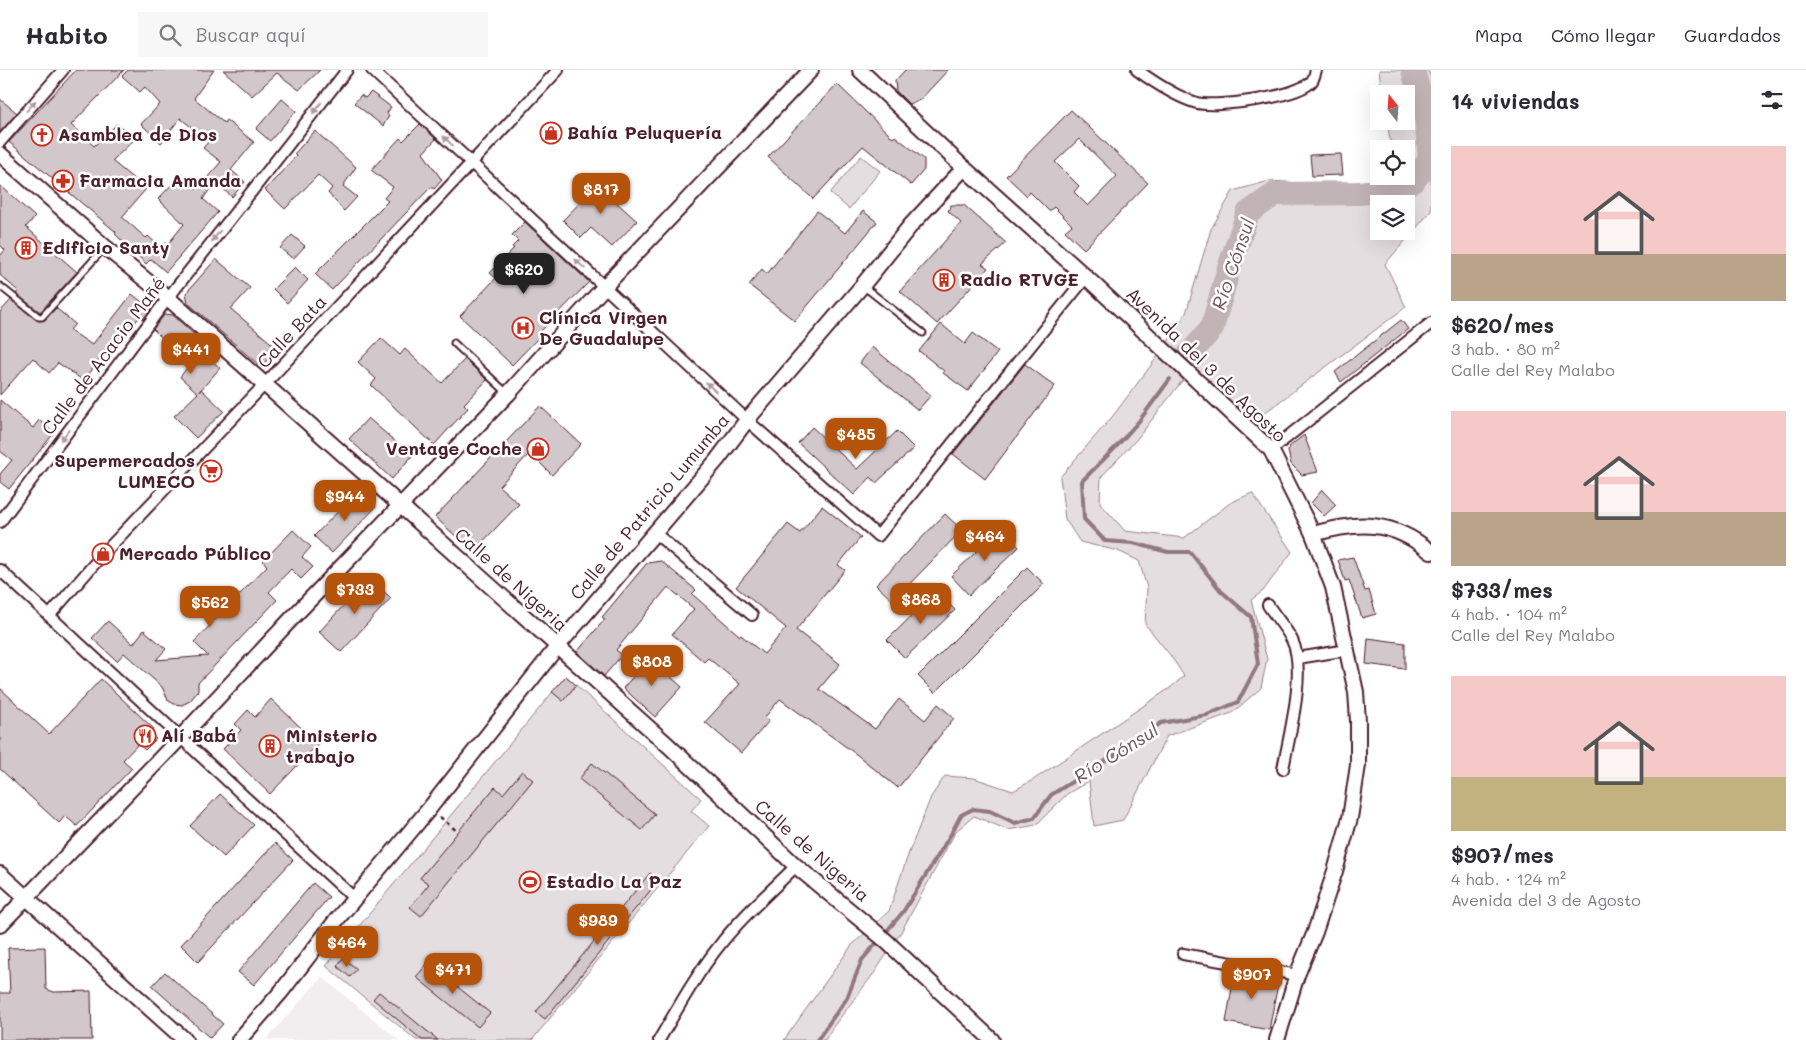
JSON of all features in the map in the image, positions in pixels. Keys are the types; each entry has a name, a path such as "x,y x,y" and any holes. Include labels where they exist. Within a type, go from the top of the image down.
{"street":[{"path":"0,142 63,70"},
{"name":"Calle de Acacio Mañé","path":"0,522 168,298 347,70"},
{"path":"372,70 747,420 878,536 1086,276"},
{"name":"Calle Bata","path":"49,616 103,554 472,164 558,70"},
{"path":"0,925 508,394 604,287 811,70"},
{"name":"Avenida del 3 de Agosto","path":"860,70 964,168 1086,276 1271,450 1313,534 1333,587 1356,692 1358,765 1350,818 1332,880 1315,932 1297,975 1277,1040"},
{"path":"1137,70 1153,82 1183,98 1198,103 1215,105 1270,98 1299,89 1311,81 1316,70"},
{"name":"Calle de Nigeria","path":"0,154 265,384 669,746 796,866 884,939 992,1040"},
{"name":"Calle de Patricio Lumumba","path":"239,1040 281,992 312,950 429,808 557,647 717,460 747,420 862,286 911,225 964,168"},
{"path":"1271,450 1431,323"},
{"path":"1313,534 1339,526 1363,524 1397,531 1418,541 1431,552"},
{"path":"654,533 752,615"},
{"path":"0,570 355,899"},
{"path":"1268,605 1292,640 1298,658 1295,704 1283,769"},
{"path":"1298,658 1347,650"},
{"path":"659,1040 700,972 719,946 741,920 796,866"},
{"path":"0,874 185,1040"},
{"path":"1183,954 1297,975"}],"lane":[{"path":"0,286 38,317 42,317 105,247"},
{"path":"862,286 924,333"},
{"path":"454,343 508,394"}],"path":[{"path":"429,808 458,832"}],"shaded area":[{"path":"1379,70 1428,70 1431,78 1431,211 1415,229 1415,195 1370,195 1370,240 1406,240 1385,264 1406,307 1247,426 1189,372 1137,439 1101,477 1100,503 1125,531 1184,538 1230,503 1252,493 1292,552 1263,591 1251,600 1267,659 1261,688 1232,713 1167,736 1123,820 1094,826 1089,781 1067,794 1036,825 1008,830 974,816 956,831 901,932 875,972 825,1040 784,1040 852,945 889,911 908,855 931,797 945,776 974,778 1013,791 1033,780 1170,688 1184,676 1145,624 1147,588 1139,561 1118,551 1080,542 1065,519 1060,477 1112,417 1164,348 1186,313 1211,229 1233,191 1269,181 1334,185 1370,180 1370,185 1415,185 1415,140 1390,140 1388,130 1415,130 1415,85 1381,85"},
{"path":"861,156 880,171 849,209 830,193"},
{"name":"Estadio La Paz","path":"566,676 701,799 691,811 709,826 532,1040 416,1040 326,966"},
{"path":"322,977 399,1040 266,1040"}],"building":[{"path":"76,70 124,70 71,125 94,146 117,124 135,139 112,161 146,189 122,217 146,238 148,236 161,248 166,243 168,244 184,224 158,199 180,176 197,189 221,162 203,148 209,141 180,118 161,143 141,124 160,104 145,87 140,92 122,76 128,70 214,70 194,98 224,123 226,120 254,142 231,170 245,182 232,197 215,182 203,199 218,212 166,272 151,259 146,264 115,234 116,232 9,142"},
{"path":"223,70 320,70 299,90 277,73 252,96"},
{"path":"905,70 948,70 920,100 909,104 896,91 895,81"},
{"path":"837,84 893,138 895,136 924,159 924,170 911,185 863,146 813,199 768,157"},
{"path":"371,92 391,107 387,113 389,116 383,126 354,103 361,95 365,98"},
{"path":"0,99 17,113 0,132"},
{"path":"282,99 296,111 270,141 256,129"},
{"path":"1071,110 1148,183 1084,249 1065,231 1072,225 1054,207 1049,211 1030,192 1027,196 1006,176","holes":["1079,139 1117,176 1088,206 1074,192 1079,186 1055,162"]},
{"path":"420,124 436,139 423,153 442,180 434,189 431,187 332,290 315,274 388,201 384,198 393,187 371,170 400,138 403,141"},
{"path":"315,131 356,167 343,186 357,197 344,211 328,193 332,188 318,175 285,209 265,190 296,156 294,154"},
{"path":"1341,154 1343,175 1312,176 1310,155"},
{"path":"602,180 620,198 616,202 637,221 612,247 591,228 581,238 563,220"},
{"name":"Edificio Santy","path":"0,185 35,217 26,227 77,272 40,312 16,294 18,291 0,275 0,256 5,250 0,245"},
{"name":"Radio RTVGE","path":"951,205 964,205 1006,243 982,264 988,268 937,324 900,291 961,223 948,211"},
{"path":"817,211 845,233 863,211 877,222 795,321 749,285 762,269 767,274"},
{"path":"525,222 589,282 540,332 542,334 512,365 460,316 496,278 490,273 514,248 512,247 518,241 512,235"},
{"path":"292,235 305,246 293,259 280,248"},
{"path":"216,259 250,288 231,309 277,348 261,367 188,303 186,293"},
{"path":"295,267 308,280 287,303 273,289"},
{"path":"132,294 151,309 143,319 140,316 111,354 106,350 84,381 58,363 49,373 33,358 0,395 0,312 11,300 39,321 45,320 56,308 75,324 70,330 92,345"},
{"path":"165,314 173,315 197,337 192,342 220,368 201,389 224,411 196,438 174,416 198,393 180,377 189,365 153,329"},
{"path":"1401,320 1408,329 1341,382 1335,372"},
{"path":"941,324 965,344 973,333 998,352 968,391 943,373 944,371 919,351"},
{"path":"381,338 400,355 405,349 442,383 465,359 487,380 464,404 468,408 434,445 371,385 376,379 358,362"},
{"path":"872,347 931,395 918,410 860,363"},
{"path":"1025,364 1055,386 985,479 953,454"},
{"path":"0,400 33,428 39,420 54,433 9,489 0,482 0,474 12,460 0,451"},
{"path":"540,406 581,444 552,475 530,453 499,486 519,504 473,552 435,517"},
{"path":"368,418 412,456 392,479 349,439"},
{"path":"812,427 857,469 897,431 914,448 876,483 871,477 854,495 798,443"},
{"path":"1304,435 1318,472 1302,475 1291,464 1288,451 1290,446"},
{"path":"359,490 376,507 332,553 314,536"},
{"path":"1322,490 1336,505 1324,516 1311,503"},
{"path":"822,506 861,537 838,565 845,570 796,630 840,664 819,689 875,729 899,699 925,720 938,704 954,718 898,788 856,754 780,699 765,717 769,721 741,753 705,722 740,684 708,658 704,662 672,634 694,609 668,587 616,650 622,655 604,676 577,652 605,619 602,617 647,563 661,561 696,590 692,594 740,636 764,654 786,628 736,587 788,524 800,533"},
{"path":"945,514 962,530 893,601 876,585"},
{"path":"1001,528 1019,547 969,595 951,576"},
{"path":"293,530 311,547 302,557 313,567 301,579 291,569 269,592 277,600 198,683 198,691 190,701 182,705 174,704 168,700 162,687 124,653 117,661 92,638 108,621 133,644 144,630 166,649 156,660 208,656 194,642 267,566 263,561"},
{"path":"1353,557 1365,591 1369,590 1376,614 1362,618 1349,580 1345,581 1338,560"},
{"path":"1027,567 1044,584 935,693 918,676"},
{"path":"369,578 391,598 341,652 319,632"},
{"path":"936,592 955,610 905,658 887,640"},
{"path":"1368,638 1405,643 1405,669 1366,664"},
{"path":"650,658 682,687 655,717 623,688"},
{"path":"566,676 576,685 563,701 552,692"},
{"path":"101,679 154,729 150,733 156,739 145,750 138,744 123,760 132,768 77,826 65,816 59,823 0,769 0,688 49,734"},
{"name":"Ministerio trabajo","path":"271,699 318,744 270,794 223,749 241,730 235,724 248,710 255,717"},
{"path":"592,763 655,814 642,830 579,779"},
{"path":"522,771 533,780 421,916 410,907 429,884 420,878 495,787 503,794"},
{"path":"220,794 254,825 224,857 190,826"},
{"path":"275,843 293,860 198,962 181,945"},
{"path":"650,873 659,880 545,1019 536,1012"},
{"path":"313,883 329,897 254,985 238,972"},
{"path":"45,947 46,989 54,992 91,991 92,1040 0,1040 0,993 10,993 8,948"},
{"path":"343,958 357,969 350,977 337,966"},
{"path":"428,963 490,1013 478,1027 416,977"},
{"path":"1235,971 1279,979 1269,1030 1226,1022"},
{"path":"165,972 223,1024 210,1038 152,986"},
{"path":"379,992 438,1040 422,1040 373,999"}],"waterway":[{"name":"Río Cónsul","path":"1188,356 1212,328 1228,271 1248,213 1275,194 1360,193 1388,190 1413,181 1430,160 1426,118 1413,70"},
{"name":"Río Cónsul","path":"817,1040 847,998 862,960 903,912 961,815 973,809 990,811 1015,823 1034,818 1051,795 1129,746 1161,723 1207,715 1238,702 1258,664 1251,617 1221,591 1190,552 1168,552 1133,543 1105,541 1084,519 1082,481 1139,421 1170,379"}],"place":[{"name":"Bahía Peluquería","path":"551,133"},
{"name":"Asamblea de Dios","path":"42,135"},
{"name":"Farmacia Amanda","path":"63,181"},
{"name":"Edificio Santy","path":"26,248"},
{"name":"Radio RTVGE","path":"944,280"},
{"name":"Clínica Virgen De Guadalupe","path":"523,328"},
{"name":"Ventage Coche","path":"538,449"},
{"name":"Supermercados LUMECO","path":"211,471"},
{"name":"Mercado Público","path":"103,554"},
{"name":"Alí Babá","path":"145,736"},
{"name":"Ministerio trabajo","path":"270,746"},
{"name":"Estadio La Paz","path":"530,882"}]}
